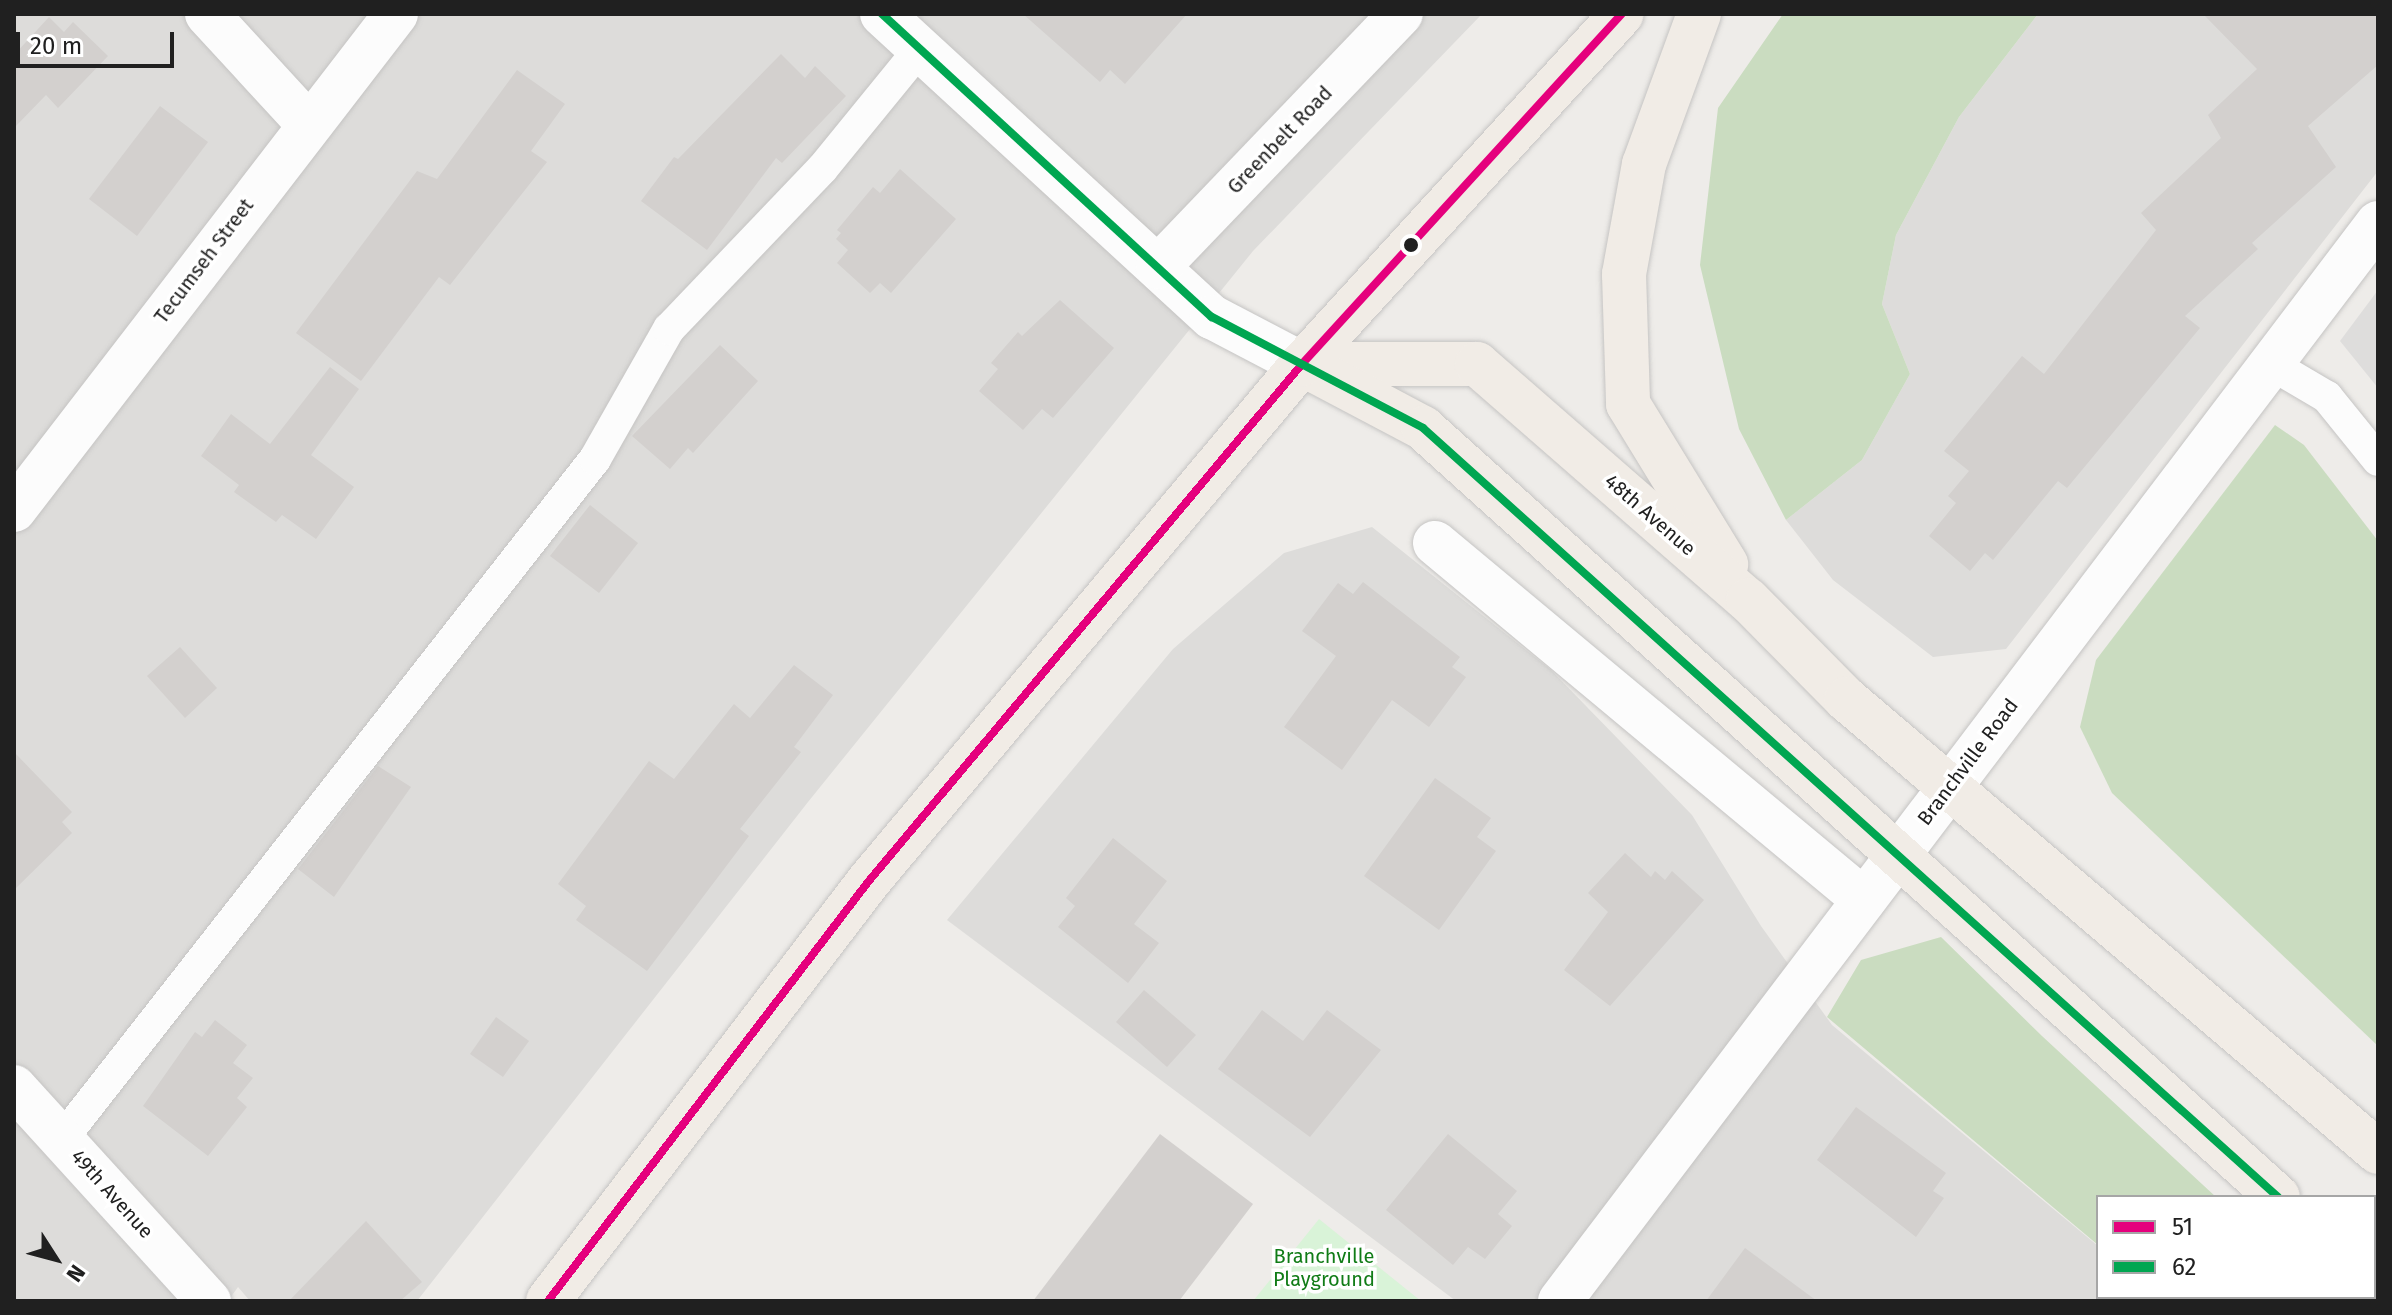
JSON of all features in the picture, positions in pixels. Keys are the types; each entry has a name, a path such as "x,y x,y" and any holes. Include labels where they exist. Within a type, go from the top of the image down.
{"main road":[{"path":"548,1301 868,882 1302,364 1622,14"},
{"path":"1699,14 1644,164 1624,274 1628,404 1748,600"},
{"name":"48th Avenue","path":"1302,364 1477,364 1748,600 1846,699 2378,1152"},
{"name":"48th Avenue","path":"1302,364 1423,428 2276,1195"}],"street":[{"path":"207,14 308,124"},
{"name":"Tecumseh Street","path":"14,510 308,124 396,14"},
{"name":"48th Avenue","path":"882,14 1212,317 1302,364"},
{"name":"Greenbelt Road","path":"1158,267 1401,14"},
{"name":"Branchville Road","path":"1560,1301 2375,227"},
{"path":"1435,543 1864,900"},
{"name":"49th Avenue","path":"14,1087 209,1301"}],"lane":[{"path":"62,1139 586,471 669,329 822,169 920,49"},
{"path":"2271,364 2327,397 2378,460"}],"shaded area":[{"path":"14,14 1482,14 1253,251 808,802 417,1301 250,1301 238,1287 228,1301 14,1301"},
{"path":"2038,14 2378,14 2378,171 2006,649 1933,657 1833,580 1786,520 1862,460 1910,374 1882,304 1896,235 1959,117"},
{"path":"2378,290 2378,388 2340,341"},
{"path":"1372,527 1551,670 1692,815 1761,926 1832,1025 2096,1244 2096,1299 2164,1301 1456,1301 947,920 1173,649 1284,553"}],"green space":[{"path":"1783,14 2038,14 1959,117 1896,235 1882,304 1910,374 1862,460 1786,520 1739,429 1700,265 1718,108"},
{"path":"2275,425 2304,445 2378,541 2378,1046 2112,793 2080,727 2096,660"},
{"path":"1941,937 2042,1036 2214,1195 2096,1195 2096,1243 1827,1017 1861,960"},
{"name":"Branchville Playground","path":"1319,1219 1421,1301 1253,1301"},
{"path":"2163,1299 2337,1301 2165,1301"}],"building":[{"path":"1023,14 1187,14 1125,84 1110,70 1100,82"},
{"path":"2203,14 2378,14 2378,65 2308,126 2336,167 2252,243 2258,249 2185,316 2200,328 2067,488 2058,481 1993,560 1985,553 1970,571 1929,536 1956,503 1948,496 1969,471 1944,451 2022,356 2044,374 2156,230 2141,213 2221,138 2208,115 2257,69"},
{"path":"49,17 64,32 73,22 108,56 58,108 46,95 14,128 14,55"},
{"path":"781,54 805,78 815,66 846,96 782,163 776,158 707,250 641,201 674,157 678,159"},
{"path":"517,70 565,104 531,151 547,162 450,285 439,277 361,381 296,333 417,171 437,179"},
{"path":"160,106 208,142 137,236 89,199"},
{"path":"900,169 956,219 891,293 880,283 870,293 837,263 848,250 836,239 841,233 837,230 873,187 880,193"},
{"path":"1060,300 1114,348 1053,418 1042,409 1023,430 979,391 998,369 991,363 1018,332 1022,336"},
{"path":"720,345 758,381 693,453 688,448 670,469 632,436"},
{"path":"330,367 359,389 311,455 354,487 316,539 282,515 276,522 234,492 239,485 201,456 231,414 270,444"},
{"path":"590,505 638,543 599,593 550,556"},
{"path":"1363,582 1460,657 1452,667 1466,677 1429,727 1392,700 1342,770 1284,727 1336,656 1302,631 1338,583 1353,594"},
{"path":"180,647 217,688 185,718 147,676"},
{"path":"794,665 833,695 794,747 801,752 740,829 749,836 647,971 576,920 586,906 558,884 649,761 674,779 734,704 750,718"},
{"path":"14,752 72,812 62,822 72,833 14,890"},
{"path":"378,766 411,787 334,897 298,869"},
{"path":"1435,778 1491,818 1477,837 1496,851 1439,930 1364,876"},
{"path":"1113,838 1167,881 1134,924 1159,943 1128,983 1058,927 1075,906 1066,898"},
{"path":"1625,853 1651,877 1655,871 1665,880 1672,871 1704,900 1610,1006 1564,970 1608,912 1588,893"},
{"path":"1144,990 1196,1035 1167,1067 1116,1022"},
{"path":"1262,1010 1303,1041 1327,1010 1381,1050 1310,1137 1218,1069"},
{"path":"496,1017 529,1041 503,1077 470,1054"},
{"path":"215,1020 247,1045 233,1063 253,1078 237,1098 247,1107 208,1156 143,1106 195,1032 202,1037"},
{"path":"1856,1107 1946,1173 1933,1191 1944,1198 1916,1237 1817,1160"},
{"path":"1160,1134 1253,1204 1179,1301 1033,1301"},
{"path":"1448,1134 1517,1191 1498,1214 1512,1226 1485,1259 1468,1247 1453,1265 1386,1210"},
{"path":"366,1221 422,1282 400,1301 289,1301"},
{"path":"1745,1248 1817,1301 1706,1301"}],"transit line":[{"name":"62","path":"882,14 1212,317 1423,428 2276,1195"},
{"name":"51","path":"548,1301 868,882 1302,364 1622,14"}]}
